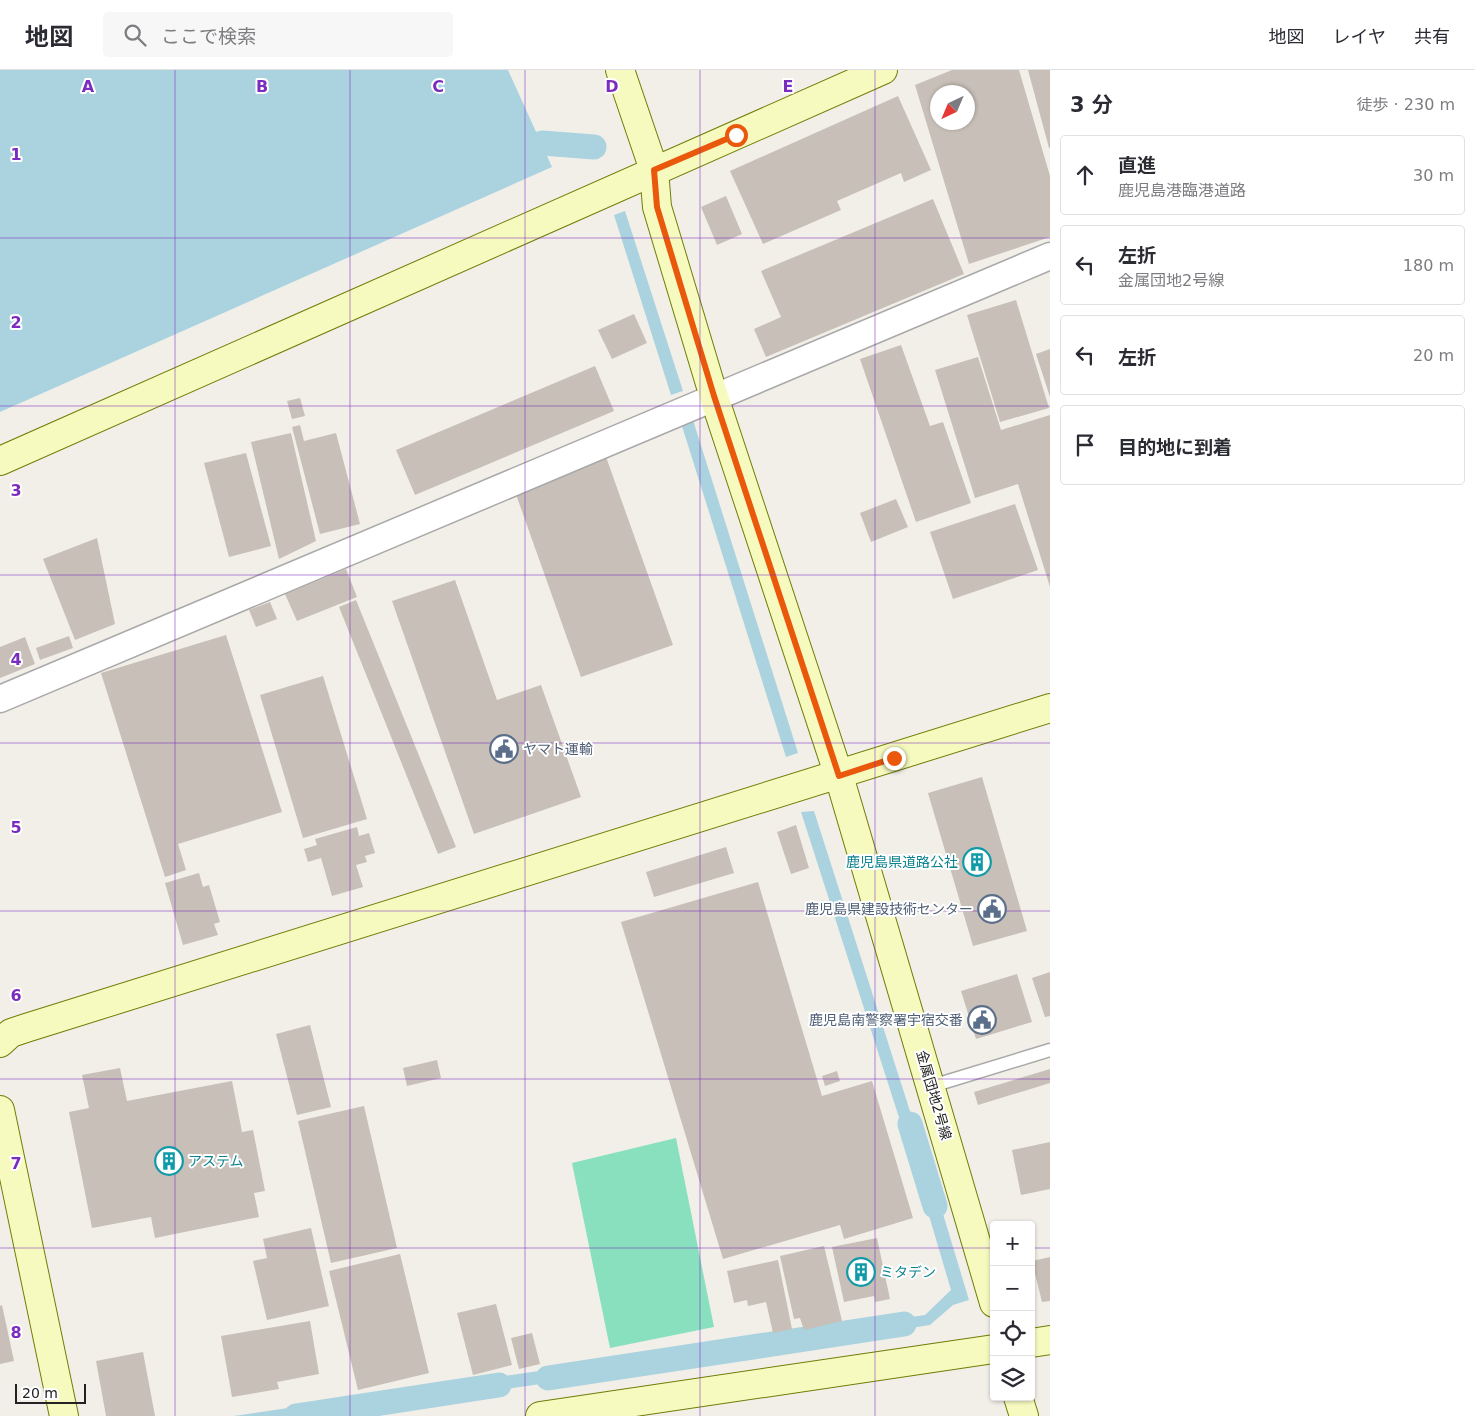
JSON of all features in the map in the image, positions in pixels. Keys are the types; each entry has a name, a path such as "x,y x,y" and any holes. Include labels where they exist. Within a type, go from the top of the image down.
{"street":[{"name":"金属団地2号線","path":"620,70 654,170 657,207 714,396 839,776 932,1086 990,1289"},
{"path":"0,461 654,170 884,70"},
{"path":"0,699 714,396 1050,256"},
{"path":"0,1043 11,1033 26,1028 773,794 839,776 1050,708"},
{"path":"0,1110 64,1416"},
{"path":"1035,1342 1050,1340"},
{"path":"540,1416 990,1350"},
{"path":"1019,1401 1024,1416"}],"lane":[{"path":"932,1086 1050,1050"}],"green space":[{"path":"676,1138 714,1327 610,1348 572,1163"}],"water":[{"path":"0,70 508,70 552,167 0,412"},
{"path":"625,211 683,391 671,395 614,215"},
{"path":"693,420 798,753 786,757 681,423"},
{"path":"814,811 924,1155 912,1158 801,812"},
{"path":"930,1171 969,1300 953,1305 930,1325 872,1334 870,1323 925,1315 951,1290 917,1175"},
{"path":"741,1339 743,1353 687,1362 685,1348"},
{"path":"662,1354 664,1368 609,1376 607,1362"},
{"path":"580,1365 581,1378 466,1395 464,1382"},
{"path":"433,1386 435,1398 355,1412 353,1400"},
{"path":"323,1403 325,1416 234,1416"}],"building":[{"path":"952,70 1019,70 1050,176 1050,237 969,264 915,85"},
{"path":"1028,70 1050,70 1050,148 1049,148"},
{"path":"898,96 931,170 904,182 901,173 837,201 841,210 763,244 730,171"},
{"path":"726,196 742,234 717,245 701,207"},
{"path":"933,199 964,274 766,357 754,329 781,317 761,271"},
{"path":"1016,300 1049,408 1000,422 967,315"},
{"path":"634,314 647,343 612,359 598,330"},
{"path":"901,345 930,426 943,422 971,503 916,522 860,359"},
{"path":"1050,349 1050,397 1036,354"},
{"path":"978,357 1001,430 1050,415 1050,587 1018,484 975,498 935,370"},
{"path":"595,366 614,411 415,495 396,450"},
{"path":"300,398 305,416 292,419 287,401"},
{"path":"300,425 304,441 336,433 360,524 320,534 292,427"},
{"path":"291,433 316,541 279,559 251,442"},
{"path":"246,453 271,546 229,557 204,463"},
{"path":"605,454 673,645 581,677 513,486"},
{"path":"896,499 908,527 871,542 860,513"},
{"path":"1015,504 1038,570 953,599 930,532"},
{"path":"97,538 115,624 75,640 43,559"},
{"path":"346,569 357,597 297,621 285,594"},
{"name":"ヤマト運輸","path":"455,580 497,700 541,685 581,797 474,834 392,601"},
{"path":"356,600 456,847 438,854 339,607"},
{"path":"270,602 277,619 256,627 249,610"},
{"path":"226,635 282,812 178,844 186,870 165,877 101,673"},
{"path":"69,636 73,648 40,660 36,648"},
{"path":"25,637 35,664 0,678 0,647"},
{"path":"323,676 367,819 303,838 260,695"},
{"name":"鹿児島県道路公社","path":"982,777 1027,931 973,946 928,793"},
{"path":"796,825 809,868 791,874 777,832"},
{"path":"357,827 359,836 369,833 375,853 365,856 367,862 356,865 363,887 332,896 321,858 308,862 304,849 317,845 315,839"},
{"path":"726,847 734,873 654,897 646,872"},
{"path":"199,873 203,887 209,885 220,922 214,924 218,935 183,945 165,883"},
{"path":"758,882 822,1096 872,1081 913,1218 844,1239 840,1225 723,1259 621,922"},
{"path":"1050,972 1050,1016 1045,1017 1032,978"},
{"path":"1017,974 1032,1022 976,1039 961,991"},
{"path":"310,1025 331,1107 297,1115 276,1034"},
{"path":"437,1060 441,1078 407,1086 403,1068"},
{"name":"アステム","path":"120,1068 127,1101 232,1081 242,1132 253,1130 265,1191 254,1193 259,1217 155,1238 151,1217 92,1228 69,1112 89,1108 82,1075"},
{"path":"1050,1069 1050,1083 978,1105 974,1092"},
{"path":"837,1071 840,1081 825,1086 822,1076"},
{"path":"364,1106 397,1248 331,1263 298,1121"},
{"path":"1050,1142 1050,1189 1021,1195 1012,1150"},
{"path":"311,1228 329,1306 267,1320 253,1261 267,1258 263,1239"},
{"name":"ミタデン","path":"877,1238 890,1299 875,1302 874,1296 844,1302 832,1247"},
{"path":"824,1246 842,1321 804,1330 800,1318 794,1319 780,1256"},
{"path":"400,1254 429,1373 358,1390 329,1271"},
{"path":"1050,1257 1050,1301 1042,1302 1035,1273 1035,1260"},
{"path":"778,1260 792,1329 773,1333 766,1302 748,1306 747,1300 734,1303 727,1271"},
{"path":"496,1304 512,1365 473,1375 457,1313"},
{"path":"2,1305 14,1361 0,1364 0,1306"},
{"path":"310,1321 319,1374 277,1382 279,1389 232,1397 221,1336"},
{"path":"532,1333 540,1364 519,1369 511,1338"},
{"path":"143,1352 155,1416 106,1416 96,1361"}],"waterway":[{"path":"542,143 594,147"},
{"path":"910,1124 935,1206"},
{"path":"548,1378 904,1324"},
{"path":"296,1416 499,1385"}],"place":[{"name":"ヤマト運輸","path":"504,749"},
{"name":"鹿児島県道路公社","path":"977,862"},
{"name":"鹿児島県建設技術センター","path":"992,909"},
{"name":"鹿児島南警察署宇宿交番","path":"982,1020"},
{"name":"アステム","path":"169,1161"},
{"name":"ミタデン","path":"861,1272"}],"route":[{"path":"736,135 654,170 657,207 714,396 839,776 894,758"}]}
